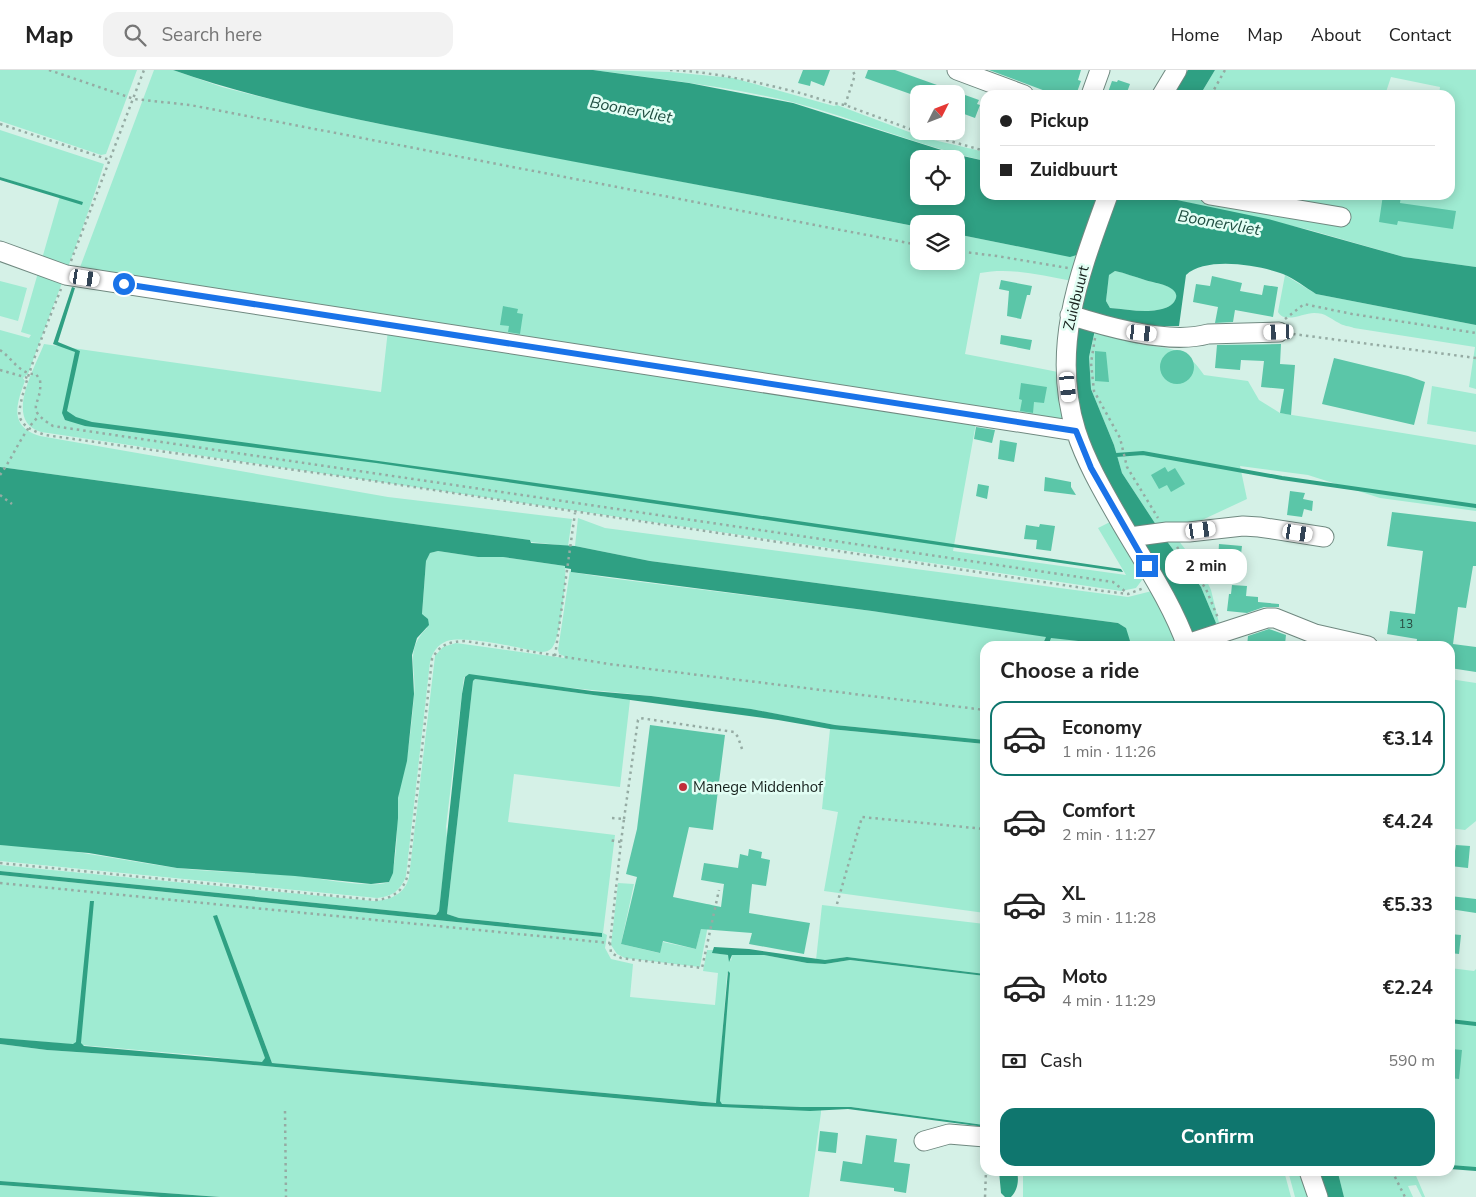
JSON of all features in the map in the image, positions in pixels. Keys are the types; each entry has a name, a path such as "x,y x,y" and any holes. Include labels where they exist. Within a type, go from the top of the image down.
{"street":[{"path":"1092,90 1100,70"},
{"path":"1165,90 1177,70"},
{"path":"970,72 1012,90"},
{"name":"Zuidbuurt","path":"1106,200 1084,264 1086,320 1066,338 1069,404 1076,431 1091,468 1134,537 1172,611 1202,639"},
{"path":"1240,200 1341,217"},
{"path":"0,251 66,276 1076,431"},
{"path":"1086,320 1123,331 1180,337 1197,337 1208,334 1279,332"},
{"path":"1134,537 1165,532 1251,526 1324,537"},
{"path":"1202,639 1267,618 1275,618 1315,634 1346,641"},
{"path":"924,1141 949,1134 980,1137"},
{"path":"1311,1176 1318,1197"}],"path":[{"path":"49,70 134,99 190,105 910,243"},
{"path":"0,124 110,160 144,70"},
{"path":"670,70 733,77 810,96 834,104 845,105 918,132 980,150"},
{"path":"845,105 854,75 852,70"},
{"path":"1214,90 1225,70"},
{"path":"965,252 1050,264 1084,264"},
{"path":"1476,333 1352,314 1304,304 1287,316 1279,332 1476,358"},
{"path":"1086,320 1094,342 1091,363 1094,391 1120,438 1127,467 1165,532 1206,589 1218,619 1202,639"},
{"path":"0,350 20,369 29,375 36,374 40,380 35,409 38,417 53,426 1113,582 1128,594"},
{"path":"0,370 28,378 19,410 20,418 27,428 45,435 374,481 1128,594 1137,592 1156,580"},
{"path":"0,475 27,428 38,417"},
{"path":"0,495 12,504"},
{"path":"555,656 575,512"},
{"path":"0,863 375,900 388,898 403,888 408,874 432,659 435,653 449,642 465,641 555,656 980,709"},
{"path":"718,890 702,968 632,961 614,955 610,948 610,942 621,842 638,720 640,718 734,732 742,749"},
{"path":"837,904 862,817 980,829"},
{"path":"612,818 624,819"},
{"path":"609,840 621,842"},
{"path":"0,883 610,942"},
{"path":"285,1110 286,1197"},
{"path":"985,1197 986,1176"},
{"path":"1394,1176 1405,1197"}],"shaded area":[{"path":"0,70 137,70 106,154 101,155 0,121"},
{"path":"154,70 173,70 222,87 370,122 910,225 910,270 965,270 965,236 1046,252 1080,254 1072,281 1014,271 980,273 965,354 1058,372 1067,425 79,270"},
{"path":"593,70 670,72 733,78 834,106 837,105 910,132 910,139 792,102 718,87"},
{"path":"1215,70 1476,70 1476,267 1404,257 1310,230 1175,200 1455,200 1455,90 1440,90 1440,87 1391,77 1387,90 1203,90"},
{"path":"0,130 104,164 28,374 23,378 25,381 19,398 18,414 19,421 23,427 40,436 388,497 572,519 568,546 0,467 0,330 29,338 31,335 21,332 60,196 0,177"},
{"path":"912,140 934,140 980,151 980,160 965,156 965,150 943,150"},
{"path":"1115,271 1167,286 1176,292 1177,297 1167,308 1152,311 1110,308 1106,301 1109,275"},
{"path":"1285,275 1316,294 1476,325 1476,389 1469,387 1475,347 1354,328 1342,325 1318,313 1290,318 1281,315 1278,312"},
{"path":"0,281 27,288 18,321 0,316"},
{"path":"388,330 976,423 953,551 1126,575 1098,528 1112,521 1145,576 1136,588 1121,591 41,432 30,426 24,417 25,393 44,344 381,392"},
{"path":"1095,332 1138,333 1138,344 1176,350 1190,359 1204,375 1248,381 1259,400 1280,413 1476,445 1476,511 1380,498 1308,475 1240,466 1247,499 1187,527 1175,536 1202,571 1211,590 1220,627 1213,629 1216,623 1201,587 1166,540 1122,473 1114,445 1091,389 1089,357"},
{"path":"1432,386 1476,394 1476,432 1427,424"},
{"path":"578,518 605,528 1128,597 1152,591 1177,641 980,641 980,740 835,725 750,709 651,696 464,677 446,827 447,838 439,911 436,915 0,871 0,865 374,901 396,895 404,888 409,877 435,656 443,647 456,643 564,658 564,656 559,654 558,650 570,570 571,572 609,578 872,611 1051,637 1126,628 1118,623 650,561 575,546"},
{"path":"438,551 478,557 503,557 565,566 562,608 555,643 547,651 541,652 479,641 456,640 444,642 434,652 430,662 406,876 395,892 377,898 0,861 0,845 22,846 192,870 298,876 358,884 389,882 396,852 399,794 412,721 414,652 420,636 427,628 425,616 422,615 426,561 430,553"},
{"path":"475,679 630,700 620,787 514,774 508,822 615,835 603,933 607,935 605,948 611,959 633,964 630,997 715,1005 718,973 703,971 707,950 713,950 713,953 728,955 731,961 732,955 764,955 807,963 825,964 850,960 980,975 980,1124 851,1107 722,1104 720,1102 729,971 727,974 717,1103 272,1063 249,1001 269,1065 207,1056 0,1038 0,875 602,937 602,933 459,918 447,914 473,681"},
{"path":"1455,680 1476,683 1476,821 1465,830 1455,829"},
{"path":"830,729 980,744 980,912 824,891 838,812 822,809"},
{"path":"618,883 634,884 621,944 659,953 663,942 696,949 707,904 712,905 700,967 625,958 617,954 611,945"},
{"path":"822,905 980,923 980,973 847,957 816,960"},
{"path":"1455,969 1474,971 1476,969 1476,1169 1455,1167"},
{"path":"0,1044 47,1050 210,1061 701,1106 821,1110 821,1113 809,1197 220,1197 0,1181"},
{"path":"1023,1176 1285,1176 1291,1197 1023,1197"},
{"path":"1289,1176 1307,1176 1314,1197 1295,1197"},
{"path":"1339,1176 1416,1176 1425,1197 1422,1197 1416,1185 1408,1186 1413,1197 1344,1197"},
{"path":"0,1185 161,1197 0,1197"}],"water":[{"name":"Boonervliet","path":"173,70 593,70 689,83 793,103 941,150 910,150 910,205 965,205 965,156 980,160 980,200 1177,200 1268,219 1404,257 1476,267 1476,325 1316,294 1283,274 1247,265 1219,264 1195,269 1186,275 1179,326 1138,326 1095,330 1089,357 1091,389 1114,445 1122,473 1166,540 1201,587 1216,623 1213,629 1217,641 1199,641 1200,635 1190,630 1089,448 1073,388 1079,310 1080,254 1070,257 965,236 965,215 910,215 910,225 392,127 281,102","holes":["1115,271 1172,289 1176,297 1174,302 1167,308 1152,311 1110,308 1106,301 1109,275"]},
{"path":"1188,70 1215,70 1203,90 1176,90"},
{"path":"0,177 83,202 82,205 0,180"},
{"path":"72,287 75,288 58,342 80,351 67,411 76,417 92,422 735,512 1121,569 1123,572 376,463 85,426 65,420 62,413 75,352 53,344"},
{"path":"0,467 530,540 531,543 575,546 650,561 1118,623 1126,628 1130,641 1078,641 1051,638 1050,641 1044,641 1046,637 872,611 571,572 571,569 565,568 565,566 503,557 478,557 438,551 430,553 426,561 422,614 428,619 429,625 417,638 412,655 414,694 407,761 398,798 393,873 389,882 371,884 295,876 177,868 89,853 0,845"},
{"path":"469,674 592,691 651,696 751,709 835,725 980,740 980,744 830,729 778,720 475,679 473,681 447,914 459,918 602,933 602,937 0,875 0,871 436,915 439,911 465,677"},
{"path":"90,901 94,901 81,1043 84,1046 262,1062 265,1058 213,916 217,915 272,1063 716,1103 728,971 730,973 720,1101 722,1104 851,1107 980,1124 980,1126 848,1109 810,1111 701,1106 210,1061 47,1050 0,1044 0,1038 73,1044 76,1042"},
{"path":"714,947 749,949 825,960 847,957 980,973 980,975 850,960 825,964 807,963 764,955 732,955 729,962 728,955 712,953"},
{"path":"999,1176 1018,1176 1017,1185 1011,1197 1005,1197 1001,1193"},
{"path":"1319,1176 1339,1176 1344,1197 1327,1197"},
{"path":"0,1181 220,1197 161,1197 0,1185"}],"building":[{"path":"803,70 830,70 824,86 811,81 810,86 798,83"},
{"path":"868,70 895,70 937,85 910,85 910,94 865,78"},
{"path":"989,70 1081,70 1078,80 1081,81 1078,90 1043,90"},
{"path":"1118,80 1130,84 1128,90 1109,90 1112,81 1117,82"},
{"path":"965,95 979,100 977,104 980,105 975,118 965,114"},
{"path":"1382,200 1400,200 1400,203 1456,211 1453,229 1398,221 1397,225 1379,222"},
{"path":"1212,276 1242,283 1240,291 1262,295 1264,285 1278,287 1273,317 1235,310 1233,322 1215,323 1218,307 1193,302 1196,284 1210,286"},
{"path":"1001,280 1032,286 1030,295 1027,295 1021,319 1007,316 1009,291 999,289"},
{"path":"503,306 518,309 517,313 523,314 520,334 508,332 509,326 500,325"},
{"path":"1001,335 1032,340 1030,350 1000,344"},
{"path":"1281,344 1280,364 1295,365 1291,415 1280,413 1284,389 1261,387 1264,361 1241,360 1240,370 1215,368 1217,345"},
{"path":"1177,350 1184,351 1189,355 1193,360 1193,374 1189,379 1184,383 1177,384 1170,383 1165,379 1161,374 1160,367 1161,360 1165,355 1170,351"},
{"path":"1095,351 1106,352 1109,382 1095,381"},
{"path":"1334,358 1425,382 1414,425 1322,404"},
{"path":"1021,383 1047,387 1044,403 1034,402 1033,413 1020,411 1022,400 1019,399"},
{"path":"976,427 995,430 992,443 974,439"},
{"path":"1000,440 1017,443 1014,462 998,459"},
{"path":"1165,467 1168,472 1175,468 1185,484 1171,492 1167,485 1159,489 1151,475"},
{"path":"1045,477 1071,482 1071,487 1076,495 1044,491"},
{"path":"978,484 989,486 987,499 976,496"},
{"path":"1290,491 1305,493 1303,499 1313,501 1312,511 1304,509 1302,517 1287,515"},
{"path":"1392,512 1476,522 1476,566 1473,566 1466,608 1458,607 1453,641 1417,641 1417,639 1387,634 1390,611 1415,614 1423,551 1387,546"},
{"path":"1040,524 1055,526 1051,551 1036,549 1037,540 1024,539 1026,525 1039,527"},
{"path":"1219,544 1242,546 1240,562 1218,560"},
{"path":"1232,585 1247,586 1246,596 1258,597 1258,602 1279,604 1279,607 1264,607 1247,613 1227,611"},
{"path":"1269,629 1286,635 1285,641 1248,641 1248,636"},
{"path":"1455,644 1476,647 1476,672 1455,669"},
{"path":"650,725 725,735 713,830 689,827 673,897 721,907 724,884 701,880 704,863 738,868 740,854 748,856 749,849 762,852 761,858 770,860 766,886 752,884 749,913 810,923 804,954 749,944 752,933 701,929 696,949 663,941 660,953 621,944 637,877 626,874 637,829"},
{"path":"1456,845 1470,846 1468,868 1455,867"},
{"path":"1455,897 1476,899 1476,913 1455,910"},
{"path":"1455,934 1461,935 1459,954 1455,954"},
{"path":"1455,1049 1462,1050 1459,1079 1455,1079"},
{"path":"820,1131 838,1133 836,1153 818,1151"},
{"path":"866,1135 897,1139 894,1162 910,1164 906,1193 894,1191 894,1188 840,1181 843,1161 862,1164"}],"waterway":[{"path":"1116,455 1143,453 1282,478 1476,506"},
{"path":"1455,1022 1476,1024"},
{"path":"1455,1167 1476,1169"}],"place":[{"name":"Manege Middenhof","path":"683,787"}],"route":[{"path":"124,284 1076,431 1091,468 1147,566"}]}
